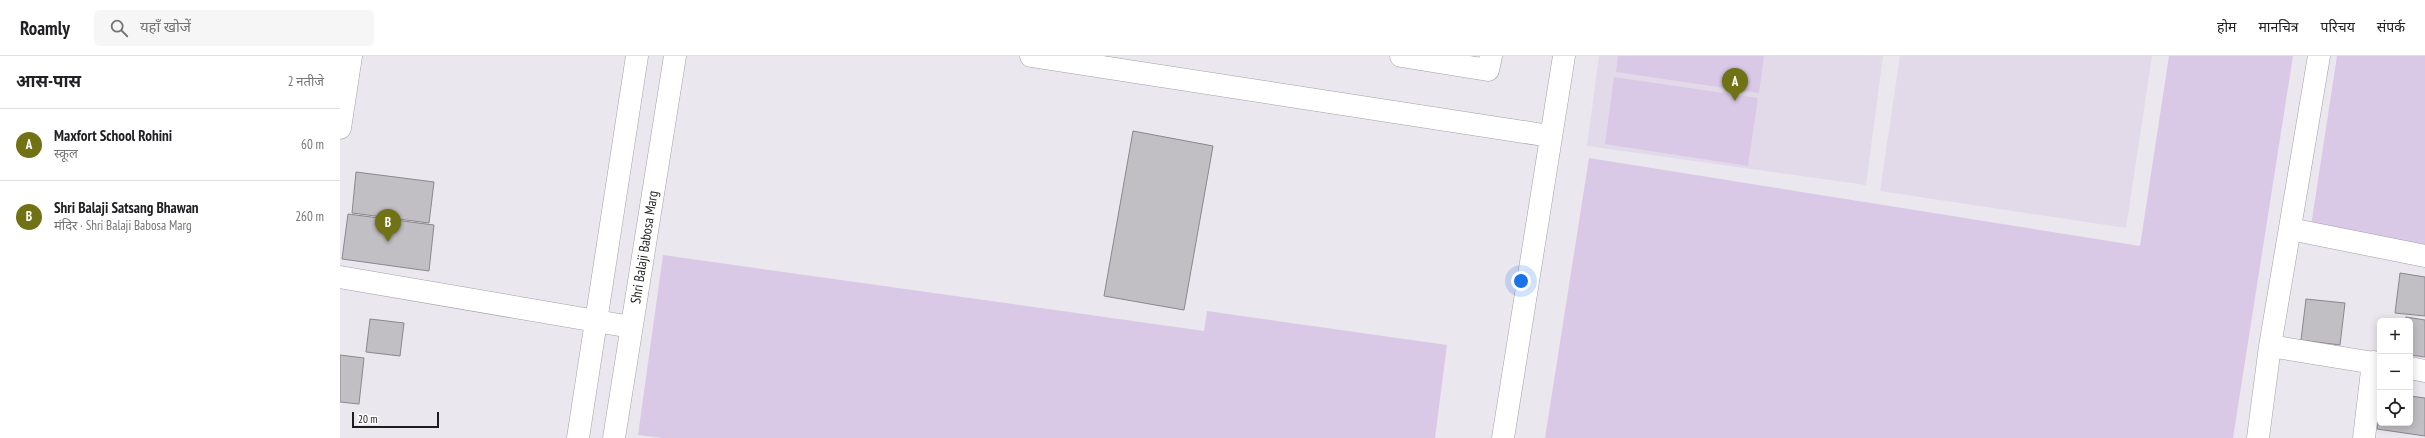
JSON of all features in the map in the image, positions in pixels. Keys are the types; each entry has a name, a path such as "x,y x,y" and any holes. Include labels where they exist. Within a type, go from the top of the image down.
{"street":[{"path":"340,128 351,56"},
{"path":"578,438 637,56"},
{"name":"Shri Balaji Babosa Marg","path":"614,438 675,56"},
{"path":"1031,56 1082,60 1550,136"},
{"path":"1401,56 1488,70 1491,56"},
{"path":"1503,438 1550,136 1564,56"},
{"path":"2258,438 2270,346 2319,56"},
{"path":"2290,229 2425,256"},
{"path":"340,277 631,327"},
{"path":"2270,346 2377,363 2364,438"},
{"path":"2413,369 2425,371"}],"shaded area":[{"path":"1599,56 1883,56 1866,185 1587,146"},
{"path":"1618,56 1764,56 1759,93 1616,72"},
{"path":"1900,56 2152,56 2126,228 1880,191"},
{"path":"2169,56 2293,56 2233,438 1545,438 1589,158 2140,246"},
{"path":"2337,56 2425,56 2425,257 2309,239"},
{"path":"1614,77 1758,98 1748,166 1605,144"},
{"path":"663,255 1204,331 1207,311 1447,345 1435,438 663,438 638,435"}],"building":[{"path":"1133,131 1213,146 1184,310 1104,296"},
{"path":"356,172 434,182 429,223 352,213"},
{"path":"348,214 434,225 429,271 342,259"},
{"path":"2400,273 2425,277 2425,316 2395,313"},
{"path":"2306,299 2345,303 2340,345 2301,340"},
{"path":"2413,318 2425,320 2425,357 2413,355"},
{"path":"370,319 404,323 400,356 366,352"},
{"path":"340,355 364,358 359,404 340,402"},
{"path":"2413,396 2425,398 2425,436 2377,429 2378,426 2413,426"}],"place":[{"name":"Maxfort School Rohini","path":"1735,101"},
{"name":"Shri Balaji Satsang Bhawan","path":"388,242"}]}
